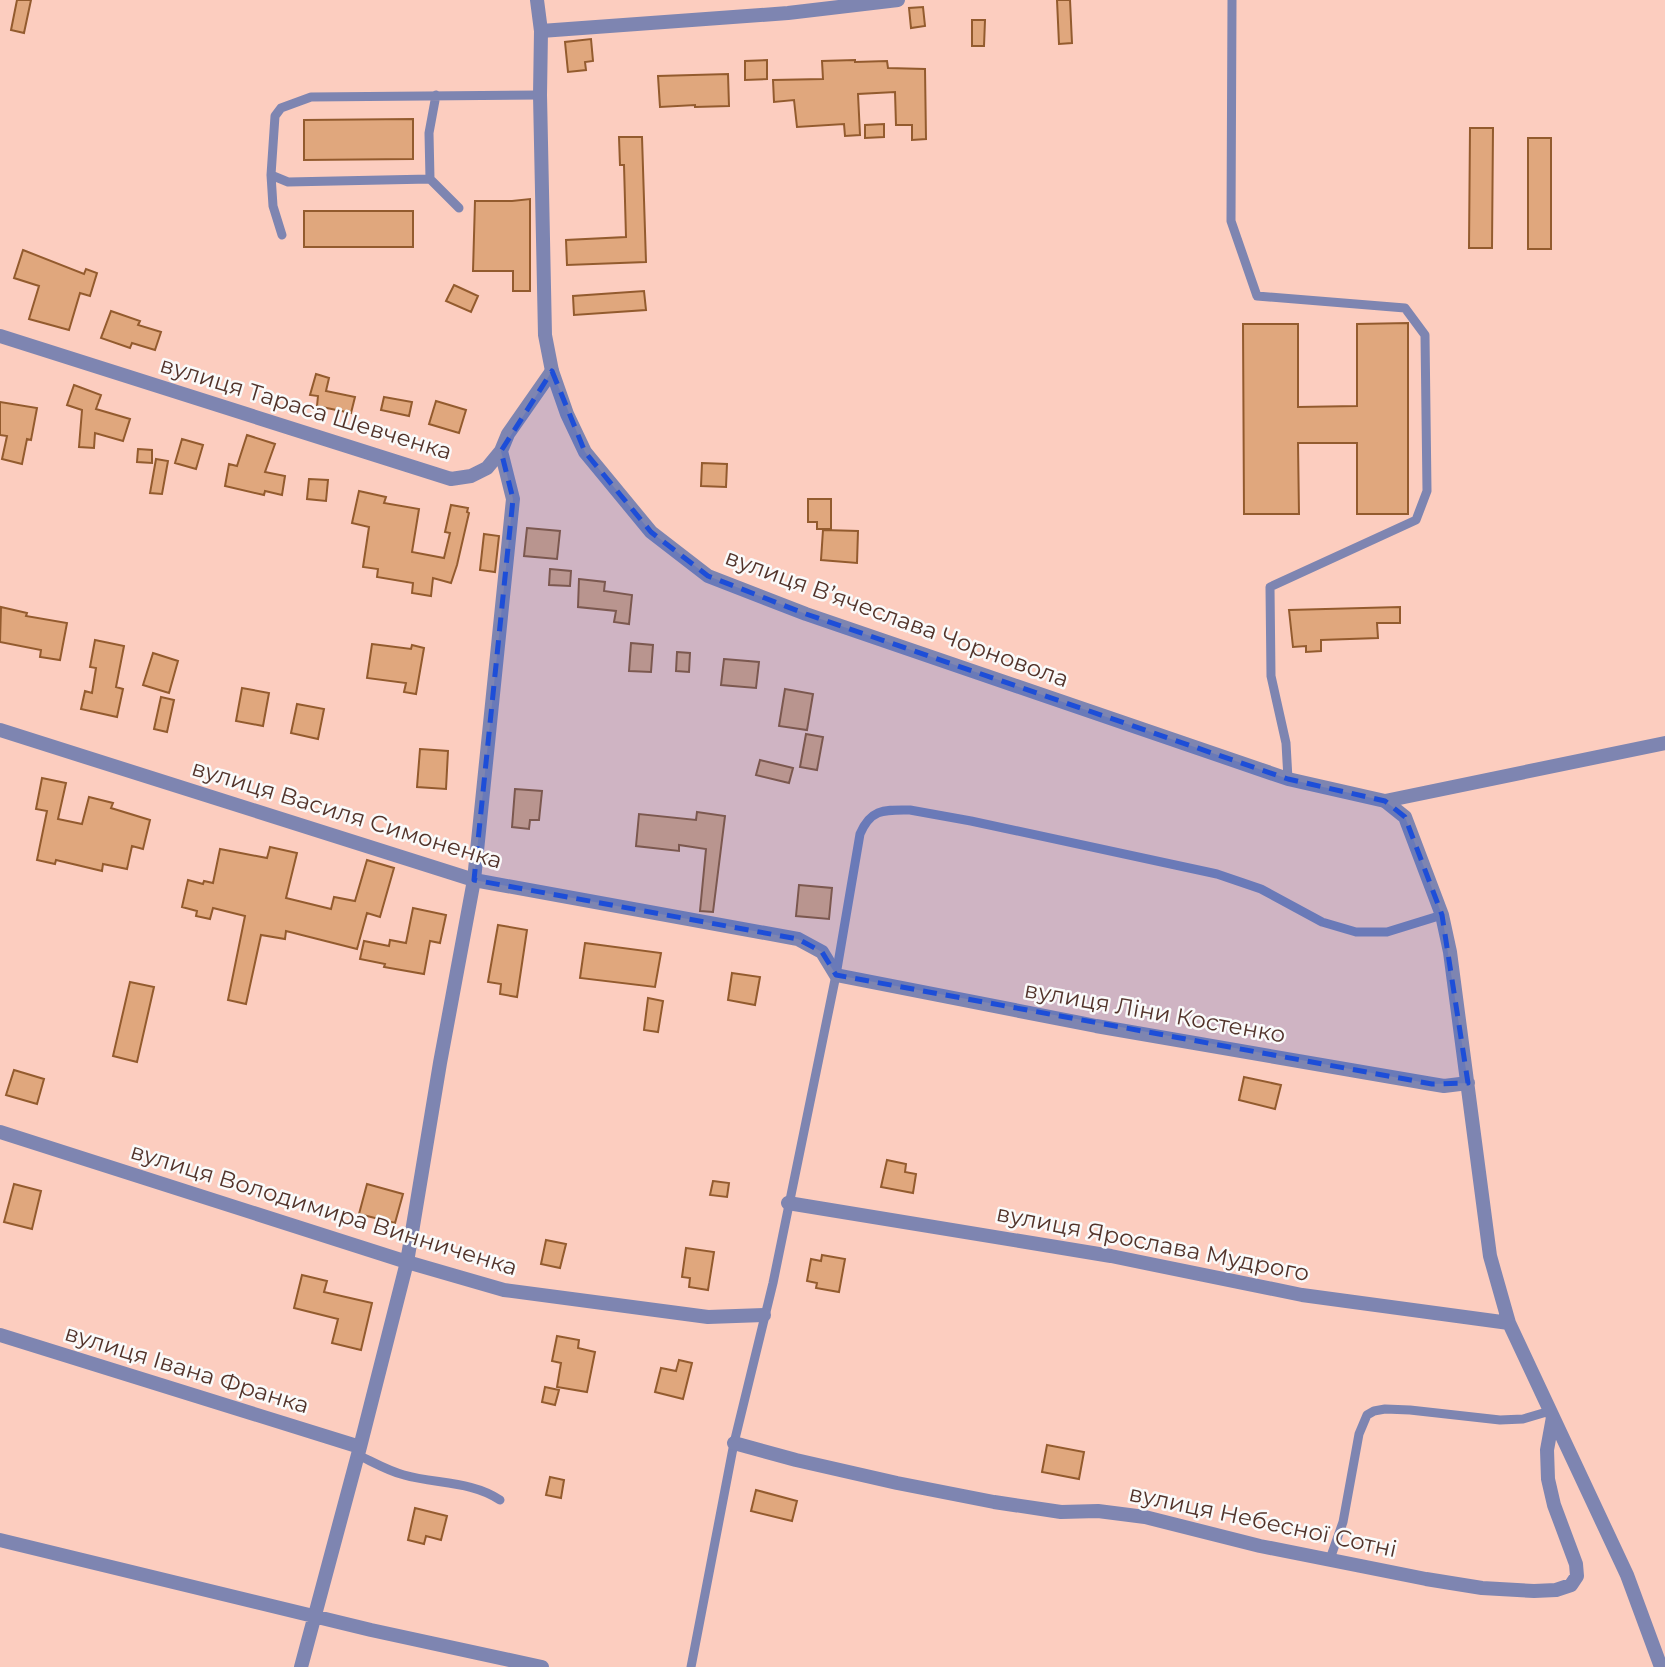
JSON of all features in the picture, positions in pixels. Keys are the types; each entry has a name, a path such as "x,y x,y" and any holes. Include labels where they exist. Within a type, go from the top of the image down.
{"street":[{"name":"вулиця Вʼячеслава Чорновола","path":"537,0 541,31 545,335 552,371 567,414 585,452 650,532 709,576 819,619 1288,779 1385,801"},
{"path":"541,31 788,7 898,0"},
{"name":"вулиця Тараса Шевченка","path":"0,336 451,479 471,476 487,468 552,371"},
{"path":"301,1667 407,1262 474,880 513,499 500,451"},
{"name":"вулиця Василя Симоненка","path":"0,730 474,880 798,939 822,952 836,975"},
{"path":"1385,801 1665,743"},
{"path":"1385,801 1405,817 1442,915 1450,952 1490,1256 1509,1323 1627,1575 1661,1667"},
{"name":"вулиця Ліни Костенко","path":"836,975 1096,1026 1432,1084 1444,1086 1468,1083"},
{"name":"вулиця Володимира Винниченка","path":"0,1132 407,1262 504,1290 708,1317 764,1315"},
{"name":"вулиця Ярослава Мудрого","path":"788,1203 1111,1256 1302,1295 1509,1323"},
{"name":"вулиця Івана Франка","path":"0,1335 359,1451"},
{"name":"вулиця Небесної Сотні","path":"734,1443 897,1483 1061,1512 1098,1511 1145,1517 1260,1546 1482,1588 1534,1591 1556,1590 1571,1585 1577,1576 1576,1564 1554,1505 1548,1479 1547,1450 1551,1414"},
{"path":"0,1539 542,1667"}],"lane":[{"path":"1232,0 1231,221 1257,296 1405,307 1425,335 1427,491 1416,520 1270,587 1271,676 1286,743 1288,779"},
{"path":"282,235 273,205 271,175 275,116 281,108 311,97 540,95"},
{"path":"436,96 429,133 430,179 459,208"},
{"path":"271,175 288,182 430,179"},
{"path":"691,1667 734,1443 788,1203 836,975 860,834 865,821 875,813 910,810 1196,868 1261,889 1322,922 1356,932 1387,932 1442,915"},
{"path":"1330,1559 1343,1522 1359,1434 1367,1415 1385,1409 1500,1420 1551,1414"},
{"path":"359,1451 402,1475 474,1488 488,1492 500,1500"}],"highlighted area":[{"path":"552,371 585,452 651,532 708,576 806,614 1288,779 1385,801 1405,817 1442,915 1468,1083 1432,1084 836,975 822,952 798,939 474,880 513,499 501,451"}],"building":[{"path":"17,0 31,0 24,33 11,30"},
{"path":"1057,0 1070,0 1072,43 1059,44"},
{"path":"923,7 925,26 911,28 909,8"},
{"path":"972,20 985,20 984,46 972,46"},
{"path":"591,39 593,61 585,62 586,70 568,72 565,42"},
{"path":"767,60 767,79 745,80 745,61"},
{"path":"822,61 887,61 888,68 925,69 926,139 912,140 912,125 896,125 895,92 858,94 860,135 845,136 844,124 797,127 794,100 774,102 773,80 823,79"},
{"path":"728,74 729,106 660,107 658,76"},
{"path":"413,119 413,159 304,160 304,120"},
{"path":"884,124 884,137 865,138 865,125"},
{"path":"1470,128 1493,128 1492,248 1469,248"},
{"path":"619,137 642,137 646,262 567,265 566,240 626,237 624,165 620,165"},
{"path":"1528,138 1551,138 1551,249 1528,249"},
{"path":"530,199 530,291 513,291 513,271 473,271 475,201"},
{"path":"304,211 413,211 413,247 304,247"},
{"path":"23,250 84,274 86,269 97,273 90,296 80,293 69,330 29,319 39,286 14,278"},
{"path":"454,285 478,296 471,312 446,301"},
{"path":"644,291 646,310 574,315 573,296"},
{"path":"111,311 140,321 138,325 161,332 155,350 132,343 130,348 101,338"},
{"path":"1408,323 1408,514 1357,514 1357,443 1298,443 1299,514 1244,514 1243,324 1298,324 1298,407 1357,406 1357,324"},
{"path":"316,374 329,378 326,391 355,397 351,413 317,406 318,396 310,395"},
{"path":"74,385 101,395 96,409 130,419 123,441 95,433 94,448 79,447 82,410 67,405"},
{"path":"384,397 412,402 409,416 381,410"},
{"path":"436,401 466,410 459,433 429,424"},
{"path":"0,402 37,408 31,440 27,439 22,464 2,459 7,436 0,435"},
{"path":"247,435 275,444 265,472 285,476 282,495 265,491 264,495 225,486 229,464 237,466"},
{"path":"182,439 203,445 196,469 175,463"},
{"path":"138,449 152,450 152,463 137,462"},
{"path":"156,459 168,461 162,494 150,493"},
{"path":"702,463 727,464 726,487 701,486"},
{"path":"309,479 328,480 326,501 307,499"},
{"path":"359,491 386,497 384,503 419,509 412,552 444,558 450,533 445,532 451,505 468,508 451,583 433,578 431,596 412,593 413,583 377,577 378,569 363,567 369,527 352,523"},
{"path":"808,499 831,499 831,529 817,529 817,522 808,522"},
{"path":"527,528 560,531 557,559 524,556"},
{"path":"823,530 858,531 857,563 821,560"},
{"path":"484,534 499,536 495,572 480,570"},
{"path":"550,569 571,571 570,586 549,585"},
{"path":"579,579 605,582 604,591 632,595 629,624 614,622 616,611 578,607"},
{"path":"1,607 27,613 26,616 67,623 60,660 40,657 41,650 0,642"},
{"path":"1400,607 1400,623 1377,623 1378,638 1321,640 1321,651 1306,652 1306,646 1293,647 1289,610"},
{"path":"95,640 124,646 116,687 123,689 117,717 81,709 85,691 92,693 96,668 90,667"},
{"path":"631,643 653,645 651,672 629,671"},
{"path":"372,644 424,648 416,694 404,692 406,683 367,678"},
{"path":"677,652 690,653 689,672 676,671"},
{"path":"153,653 178,661 169,693 143,685"},
{"path":"724,659 759,662 756,688 721,685"},
{"path":"242,688 269,693 263,726 236,721"},
{"path":"785,689 813,694 807,730 779,726"},
{"path":"161,697 174,700 167,732 154,729"},
{"path":"297,704 324,709 318,739 291,733"},
{"path":"806,734 823,737 817,770 800,767"},
{"path":"420,749 448,751 446,789 417,787"},
{"path":"760,760 793,768 789,783 756,775"},
{"path":"42,778 66,783 58,819 82,824 89,797 113,803 111,808 150,820 143,849 132,846 127,869 103,864 102,871 56,860 55,864 37,860 47,811 36,809"},
{"path":"515,789 542,791 539,820 530,820 529,829 512,827"},
{"path":"697,812 725,816 713,912 700,911 706,849 679,845 679,851 636,846 639,814 696,820"},
{"path":"270,847 297,853 286,898 331,909 334,897 355,901 367,860 394,868 380,917 367,913 357,949 286,931 285,939 261,935 246,1004 228,1000 245,916 213,908 210,919 196,916 197,911 182,907 188,880 203,884 204,881 213,883 220,849 267,858"},
{"path":"799,885 832,888 829,919 796,916"},
{"path":"413,908 446,915 440,943 430,941 424,974 384,967 385,964 360,959 364,941 389,946 390,940 406,943"},
{"path":"498,925 527,930 517,997 500,994 501,984 488,982"},
{"path":"585,943 661,953 655,987 580,978"},
{"path":"732,973 760,977 755,1005 728,1000"},
{"path":"130,982 154,987 137,1062 113,1056"},
{"path":"648,998 663,1001 658,1032 644,1030"},
{"path":"14,1070 44,1079 37,1104 6,1095"},
{"path":"1244,1077 1281,1085 1275,1109 1239,1100"},
{"path":"887,1160 906,1164 905,1172 916,1174 913,1193 881,1187"},
{"path":"713,1181 729,1183 727,1197 710,1195"},
{"path":"14,1184 41,1191 32,1229 4,1222"},
{"path":"367,1184 403,1194 395,1223 359,1214"},
{"path":"546,1240 566,1244 560,1268 541,1264"},
{"path":"686,1248 714,1252 708,1290 689,1287 690,1278 682,1277"},
{"path":"822,1255 845,1259 839,1292 816,1288 817,1283 807,1281 811,1259 821,1261"},
{"path":"302,1275 327,1281 324,1292 372,1303 361,1350 332,1343 338,1319 294,1308"},
{"path":"557,1336 579,1340 578,1348 595,1352 587,1392 557,1387 561,1363 552,1361"},
{"path":"679,1360 692,1363 683,1399 655,1392 661,1368 676,1371"},
{"path":"545,1387 559,1390 555,1405 542,1402"},
{"path":"1047,1445 1084,1452 1079,1479 1042,1472"},
{"path":"550,1477 564,1480 561,1498 546,1495"},
{"path":"756,1490 797,1501 792,1521 751,1511"},
{"path":"415,1508 447,1516 441,1540 426,1536 424,1544 408,1540"}]}
